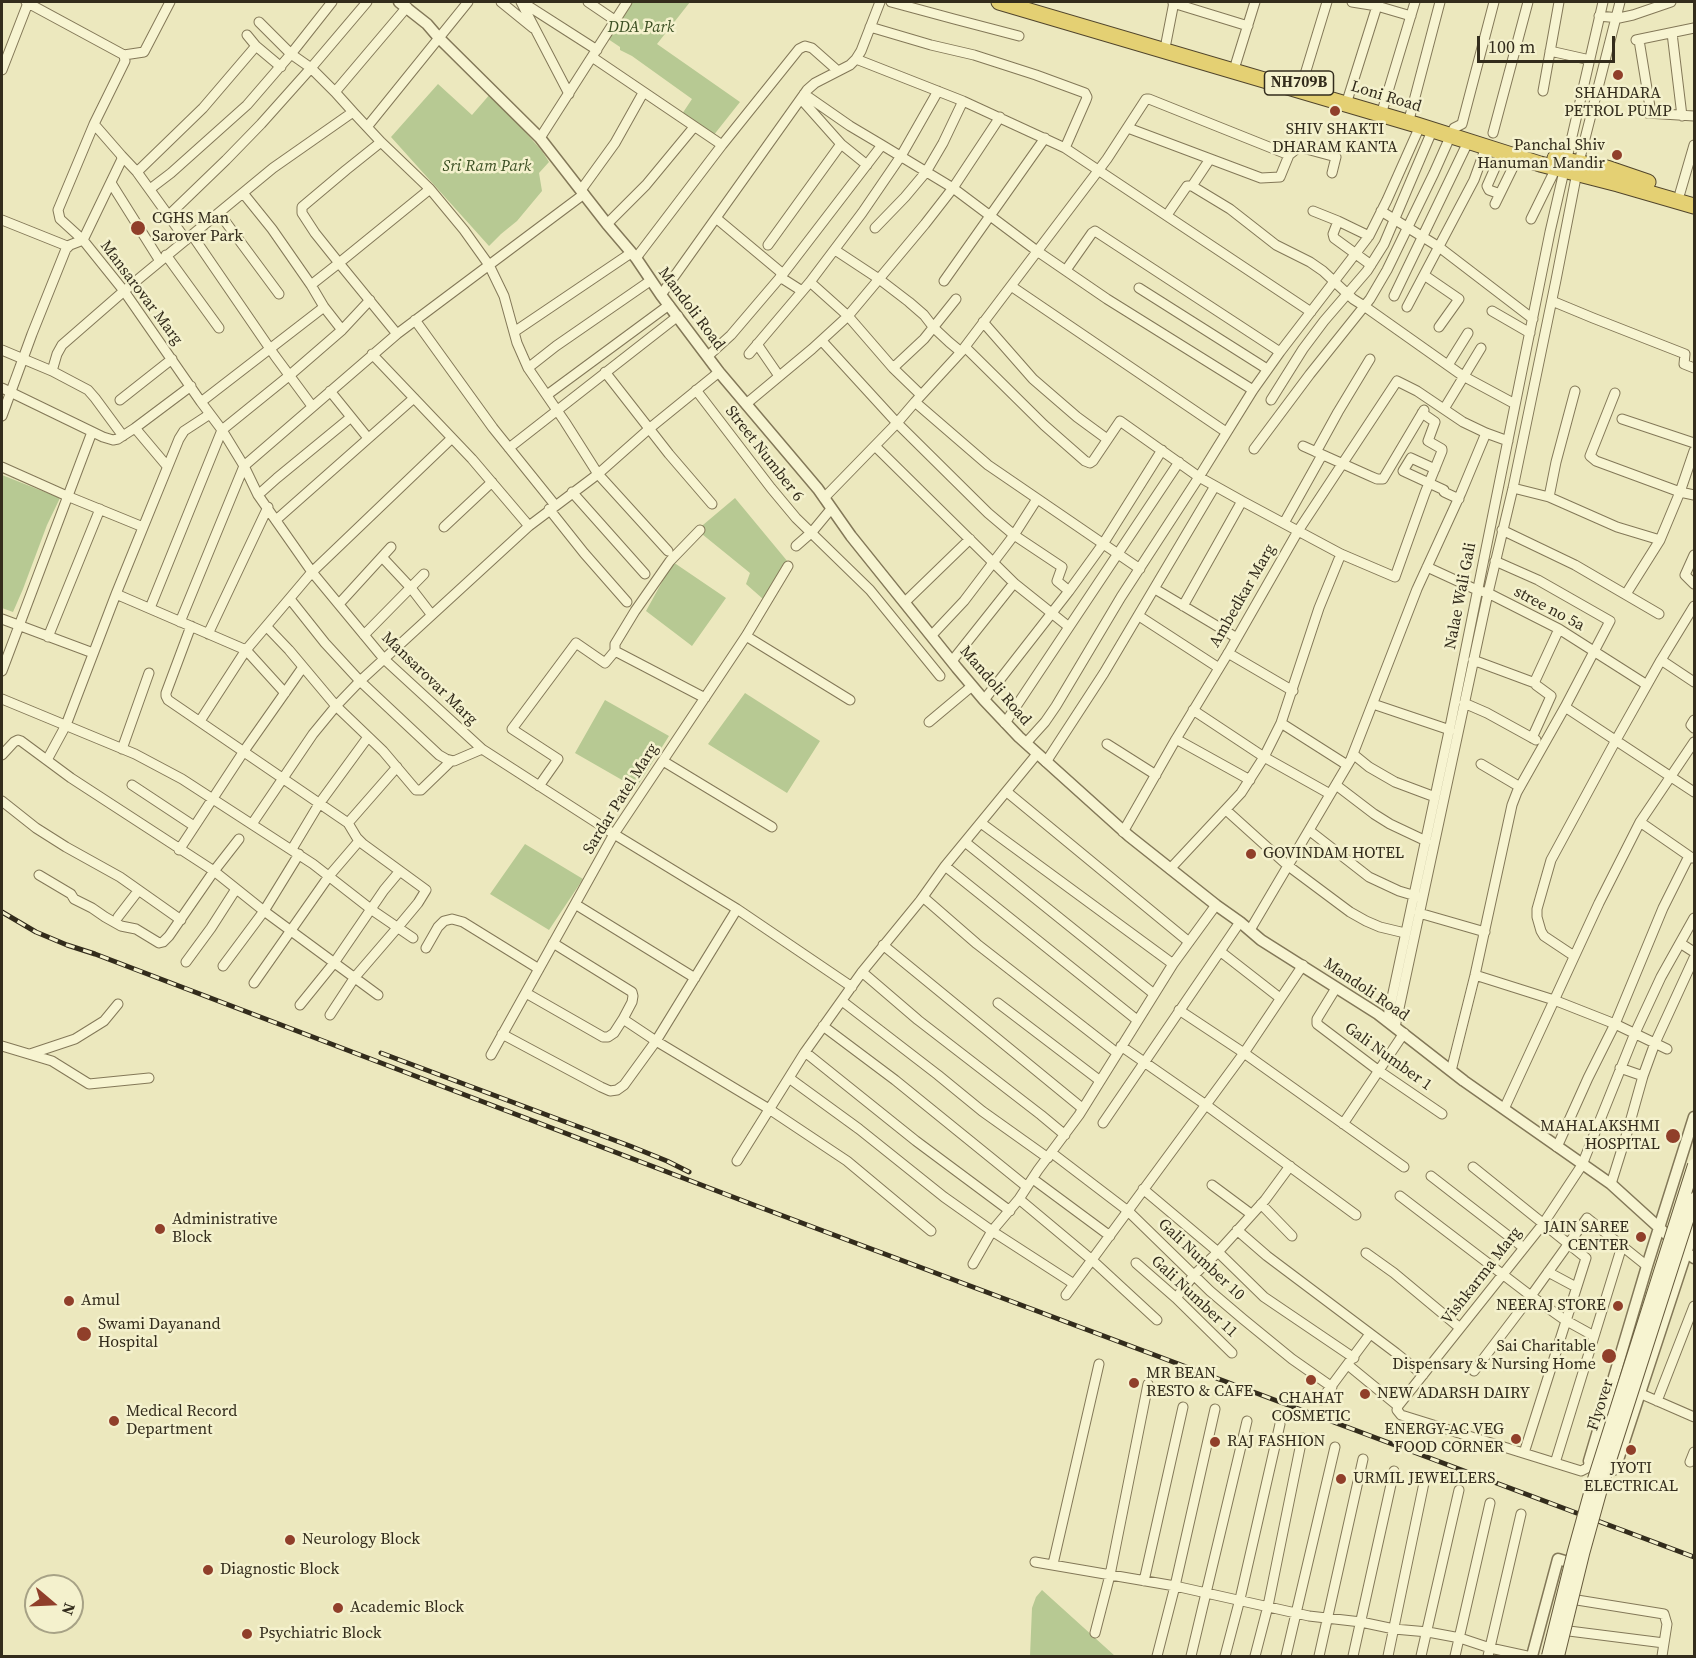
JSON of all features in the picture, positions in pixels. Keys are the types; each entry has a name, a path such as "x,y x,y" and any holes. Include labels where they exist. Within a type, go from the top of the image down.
{"highway":[{"name":"Loni Road","path":"999,2 1420,124 1456,130 1569,169 1695,206"},
{"name":"Loni Road","path":"1032,2 1383,108 1420,124 1456,130 1468,141 1518,157 1569,169 1607,168 1687,195"}],"main road":[{"name":"Flyover","path":"1546,1656 1594,1479 1695,1165"},
{"name":"Flyover","path":"1556,1656 1603,1482 1695,1199"}],"street":[{"path":"2,70 31,3 124,55 144,51 170,2"},
{"path":"168,215 226,160 311,68 367,2"},
{"path":"367,127 468,2"},
{"path":"501,2 535,29"},
{"path":"522,2 569,94"},
{"path":"522,2 595,54 643,93 722,145"},
{"path":"588,2 616,21"},
{"path":"540,138 627,2"},
{"path":"661,295 811,86 856,60 880,2"},
{"path":"891,2 1018,36"},
{"path":"1166,43 1173,2 1248,26"},
{"path":"1236,63 1256,2"},
{"path":"1302,84 1327,2"},
{"path":"1352,2 1377,6 1411,16"},
{"path":"1383,108 1415,2"},
{"path":"1271,400 1303,349 1371,265 1395,220 1420,124 1440,2"},
{"path":"1254,449 1370,299 1387,270 1456,130 1494,2"},
{"path":"1493,133 1528,2"},
{"path":"1543,92 1559,2"},
{"path":"1343,1124 1379,1071 1395,1027 1419,913 1418,896 1513,488 1552,301 1569,169 1603,2"},
{"path":"1532,219 1569,169 1620,2"},
{"path":"1599,16 1616,19 1671,2"},
{"path":"150,189 247,105 281,67 328,3"},
{"path":"335,92 403,4"},
{"name":"Mandoli Road","path":"403,4 427,24 540,138 634,255 719,372 818,489 850,536 1005,723 1123,832 1261,940 1303,965 1395,1027 1423,1051 1611,1184 1691,1256"},
{"path":"1348,98 1377,6"},
{"path":"259,22 291,54 311,68 335,92 381,142 430,189 464,230 489,265 504,296 514,332 528,368 558,410 598,474 668,551"},
{"path":"870,27 974,55 1085,93 1086,100 1065,148"},
{"path":"1695,28 1637,40 1649,113 1695,116"},
{"path":"1672,33 1682,116"},
{"path":"247,35 255,46 281,67"},
{"path":"137,172 203,108 255,46"},
{"path":"514,332 634,255 799,49 805,46 812,48 838,71"},
{"path":"1550,51 1590,60"},
{"path":"124,55 124,61 94,124 137,172 168,215 189,238 312,406"},
{"path":"856,60 963,101 1065,148 1311,312"},
{"path":"748,354 835,250 901,156 938,91"},
{"path":"180,622 243,466 372,354 583,192 615,143 643,93"},
{"path":"802,97 841,144 867,165"},
{"path":"802,97 953,188 1037,251 1107,299 1253,390"},
{"path":"824,498 897,423 963,350 1098,170 1128,128 1144,100 1147,99 1289,155"},
{"path":"875,228 926,172 963,101"},
{"path":"52,371 62,345 124,291 273,168 353,112"},
{"path":"746,404 822,341 848,316 904,251 953,188 1000,117"},
{"name":"Mansarovar Marg","path":"94,124 58,210 60,219 83,240 124,291 222,430 258,495 312,572 384,659 482,749 614,834 737,909 852,987"},
{"path":"1026,743 1050,715 1267,369 1369,236 1420,124"},
{"path":"607,224 646,184 694,127"},
{"path":"1128,128 1261,177 1281,176 1289,155 1299,147 1335,156 1332,173"},
{"path":"944,281 1045,138"},
{"path":"1394,296 1468,141"},
{"path":"381,142 301,209 315,233 397,334"},
{"path":"768,245 841,144"},
{"path":"708,356 732,334 781,275 882,145"},
{"path":"1687,195 1695,145"},
{"path":"1407,307 1474,180 1486,147"},
{"path":"1500,194 1489,190 1487,186 1502,152"},
{"path":"2,220 68,246 83,240 122,161 121,154"},
{"path":"1495,204 1518,157"},
{"path":"1192,186 1210,159"},
{"name":"Nalae Wali Gali","path":"1395,1027 1405,933 1418,896 1425,841 1450,730 1515,404 1569,169"},
{"path":"111,183 163,258 219,328"},
{"path":"1167,215 1187,186 1192,186 1230,209 1276,245 1323,271 1353,300 1463,376 1515,404"},
{"path":"311,285 430,189"},
{"path":"243,193 272,229 342,330"},
{"path":"1312,211 1369,236"},
{"path":"1381,211 1439,247 1533,319"},
{"path":"219,213 279,294"},
{"path":"716,218 802,291"},
{"path":"1338,221 1333,236 1371,265"},
{"path":"1066,270 1092,232 1095,231 1280,352"},
{"path":"2,416 6,390 22,359 68,246"},
{"path":"835,250 879,279 924,315 934,328 963,350 1085,461 1090,463 1093,461 1120,421 1199,477 1341,554 1395,577 1443,450 1428,441 1435,422 1422,413"},
{"path":"1424,275 1459,299 1439,327"},
{"path":"528,368 650,280"},
{"path":"810,282 848,316 918,398 988,465 1140,569"},
{"path":"1011,286 1226,432"},
{"path":"1139,288 1267,369"},
{"path":"893,368 934,328 956,299"},
{"path":"150,608 222,430 342,330 369,300"},
{"path":"1552,301 1685,354 1684,364 1695,369"},
{"path":"548,395 669,305"},
{"path":"201,402 324,307"},
{"path":"1492,311 1530,333"},
{"path":"509,448 678,316"},
{"path":"415,320 584,554 627,602"},
{"path":"983,322 1033,379 1077,417 1107,439"},
{"path":"1448,365 1468,333"},
{"path":"822,341 897,423 988,513 1014,536 1062,567 1057,580 1069,591"},
{"path":"757,344 779,376"},
{"path":"1444,409 1480,348"},
{"path":"2,350 52,371 88,390 123,436"},
{"path":"372,354 452,438 529,526"},
{"path":"120,400 172,359"},
{"path":"1284,523 1338,412 1370,359"},
{"path":"605,372 669,454 712,504"},
{"path":"252,824 313,734 360,681 529,526 598,474 719,372"},
{"name":"Ambedkar Marg","path":"1123,832 1298,531 1398,380 1429,399"},
{"path":"6,390 102,437 113,440 135,428 191,386"},
{"name":"Street Number 6","path":"696,390 796,518 870,590 940,676"},
{"path":"330,391 368,438"},
{"path":"1548,497 1575,391"},
{"path":"1615,393 1590,456 1596,461 1680,492 1695,495"},
{"path":"276,520 414,398"},
{"path":"1303,446 1377,479 1383,479 1429,399 1463,422 1508,441"},
{"path":"47,760 66,725 167,466 184,431 210,414"},
{"path":"258,495 350,418"},
{"path":"1622,419 1695,443"},
{"path":"135,428 167,466"},
{"path":"2,670 92,432"},
{"path":"1250,930 1353,754 1427,567 1459,500 1486,433"},
{"path":"200,721 246,650 312,572 452,438"},
{"path":"875,446 1014,583 1069,627"},
{"path":"984,700 1103,544 1162,450"},
{"path":"1626,594 1660,540 1695,451"},
{"path":"1435,469 1411,458 1403,471 1444,490 1459,500"},
{"path":"1005,723 1179,462"},
{"path":"2,467 143,527"},
{"path":"444,527 492,482"},
{"path":"1046,762 1139,616 1215,486"},
{"path":"1513,488 1548,497 1617,526 1660,540"},
{"path":"572,492 645,574"},
{"path":"932,635 964,601 994,563 1037,499"},
{"path":"1184,606 1242,501"},
{"path":"208,634 268,507"},
{"path":"48,637 100,509"},
{"path":"796,546 812,532 831,509"},
{"path":"539,786 558,759 512,729 576,643 605,663 615,651 615,644 646,594 670,561 700,530"},
{"path":"1502,531 1562,558 1659,614"},
{"path":"905,602 970,539"},
{"path":"339,604 391,547"},
{"path":"1170,869 1226,810 1250,780 1264,757 1281,723 1319,608 1341,554"},
{"path":"1695,555 1685,575 1695,584"},
{"path":"382,557 431,614"},
{"path":"1451,1071 1485,932 1509,816 1520,787 1610,621 1538,580 1495,561"},
{"name":"Sardar Patel Marg","path":"491,1055 614,834 746,636 788,566"},
{"name":"stree no 5a","path":"1427,567 1488,593 1559,629 1647,685"},
{"path":"364,635 424,574"},
{"path":"952,661 1014,583"},
{"path":"1155,589 1237,638"},
{"path":"116,594 246,650 285,693"},
{"path":"290,599 325,643 360,681 439,755 451,761"},
{"path":"1574,956 1544,936 1541,931 1537,909 1551,860 1661,660 1695,606"},
{"path":"1139,616 1219,668"},
{"path":"2,619 93,653"},
{"path":"191,626 166,696 170,701 348,823 359,841 426,891 355,977 330,1015"},
{"path":"267,627 336,706 397,767 416,790 419,791 451,761 482,749"},
{"path":"1534,682 1559,629"},
{"path":"746,636 850,700"},
{"path":"615,651 705,698"},
{"path":"1228,653 1293,691"},
{"path":"1473,660 1534,682 1551,696 1532,738"},
{"path":"1661,660 1695,682"},
{"path":"179,850 303,667"},
{"path":"122,748 149,673"},
{"path":"929,722 972,686"},
{"path":"2,699 122,748 165,769 296,852 413,938"},
{"path":"1464,703 1544,744"},
{"path":"1373,704 1450,730"},
{"path":"1565,707 1695,792"},
{"path":"1193,710 1264,757 1330,794"},
{"path":"1695,720 1691,725 1695,728"},
{"path":"1281,723 1347,765"},
{"path":"223,966 264,911 319,804 368,737"},
{"path":"1176,739 1250,780"},
{"path":"2,755 18,740 71,778 214,871 264,911 378,994"},
{"path":"1504,1109 1599,903 1640,822 1695,742"},
{"path":"1107,744 1156,775"},
{"path":"737,1161 805,1052 862,972 1037,754"},
{"path":"1353,754 1369,767 1395,782 1435,797"},
{"path":"663,761 772,827"},
{"path":"1480,764 1520,787"},
{"path":"348,823 397,767"},
{"path":"132,785 194,826"},
{"path":"1336,785 1374,814 1425,841"},
{"path":"1007,792 1189,942"},
{"path":"2,801 36,828 120,877 181,920"},
{"path":"1226,810 1287,865 1329,897 1366,921 1405,933"},
{"path":"1557,1147 1615,1024 1663,908 1692,858 1640,822"},
{"path":"981,823 1173,964"},
{"path":"1310,831 1369,877 1387,886 1418,896"},
{"path":"39,875 105,917 121,926 136,929 159,943 170,936 214,871 239,839"},
{"path":"254,983 329,876 359,841"},
{"path":"965,842 1154,994"},
{"path":"945,866 1137,1020"},
{"path":"300,1005 334,963 399,872"},
{"path":"186,962 236,889"},
{"path":"118,917 138,891"},
{"path":"923,897 977,944 1119,1049 1144,1062 1206,1105 1356,1215"},
{"path":"575,904 695,978"},
{"path":"973,1264 992,1232 1065,1135 1173,964 1216,905"},
{"path":"502,1034 601,1087 610,1091 617,1090 624,1085 656,1041 737,909"},
{"path":"1419,913 1485,932"},
{"name":"Vishkarma Marg","path":"1398,1406 1543,1224 1582,1165 1635,1033 1695,918"},
{"path":"426,948 438,927 444,921 452,919 463,922 539,969"},
{"path":"1103,1123 1240,922"},
{"path":"526,993 603,1037 614,1033 623,1019 632,1002 632,992 553,943"},
{"path":"1680,943 1695,952"},
{"path":"883,945 1082,1108"},
{"path":"1221,952 1280,998"},
{"path":"1611,1184 1655,1042 1695,958"},
{"path":"1066,1295 1244,1053 1303,965"},
{"path":"862,972 918,1020 1065,1135"},
{"path":"1475,975 1554,1000 1615,1024 1667,1049"},
{"name":"Gali Number 1","path":"1336,988 1317,1018 1317,1024 1379,1071 1442,1114"},
{"name":"Gali Number 10","path":"842,1001 982,1111 1050,1155 1128,1211 1210,1291 1292,1359 1332,1387"},
{"path":"998,1003 1099,1080"},
{"path":"30,1054 75,1040 104,1021 118,1004"},
{"path":"1179,1010 1244,1053 1404,1167"},
{"path":"623,1019 769,1109 847,1161 931,1230"},
{"path":"823,1026 1030,1183 1110,1236"},
{"path":"2,1046 52,1061 89,1084 149,1078"},
{"path":"805,1052 916,1141 1010,1211"},
{"path":"1620,1068 1643,1076"},
{"path":"789,1078 992,1232 1074,1284"},
{"path":"1143,1189 1218,1252 1264,1298 1351,1362 1398,1406 1397,1410 1401,1415 1581,1471 1590,1463 1595,1439 1647,1268 1695,1118"},
{"path":"1176,1298 1194,1275 1261,1204 1290,1166"},
{"path":"1473,1167 1586,1258 1524,1453"},
{"path":"1431,1176 1524,1248"},
{"path":"1212,1185 1251,1215"},
{"path":"1400,1196 1531,1296 1565,1320 1594,1336"},
{"path":"1019,1199 1092,1260 1157,1320"},
{"path":"1261,1204 1292,1236"},
{"path":"1474,1371 1587,1218 1647,1268 1650,1280 1650,1294 1622,1397 1663,1287 1678,1278"},
{"path":"1590,1463 1610,1471 1615,1469 1678,1278 1691,1256 1695,1229"},
{"path":"1237,1230 1267,1256 1423,1375"},
{"path":"1555,1463 1622,1246"},
{"path":"1366,1253 1460,1328"},
{"name":"Gali Number 11","path":"1136,1263 1176,1298 1232,1353"},
{"path":"1548,1272 1576,1287"},
{"path":"1657,1401 1695,1306"},
{"path":"1321,1400 1370,1334"},
{"path":"1053,1564 1100,1364"},
{"path":"1095,1633 1110,1575 1148,1384"},
{"path":"1639,1393 1695,1417"},
{"path":"1144,1581 1183,1407"},
{"path":"1157,1656 1215,1409"},
{"path":"1191,1656 1247,1421"},
{"path":"1225,1656 1280,1424"},
{"path":"1256,1656 1302,1438"},
{"path":"1286,1656 1335,1447"},
{"path":"1690,1462 1695,1452"},
{"path":"1319,1656 1363,1459"},
{"path":"1353,1656 1394,1471"},
{"path":"1388,1656 1425,1478"},
{"path":"1421,1656 1459,1490"},
{"path":"1455,1656 1490,1503"},
{"path":"1489,1652 1521,1514"},
{"path":"1532,1656 1558,1559 1584,1567 1564,1656"},
{"path":"1035,1562 1175,1586 1240,1599 1297,1614 1460,1638 1489,1652 1527,1656"},
{"path":"1576,1600 1664,1614 1667,1624 1662,1656"},
{"path":"1546,1656 1560,1611 1556,1656"},
{"path":"1569,1630 1664,1643"}],"green space":[{"name":"DDA Park","path":"632,2 690,2 657,44 740,102 713,136 682,114 692,99 620,50 620,47 608,39"},
{"name":"Sri Ram Park","path":"438,84 472,115 491,93 549,162 539,173 542,191 517,221 489,246 391,137"},
{"path":"2,475 60,498 13,612 2,608"},
{"path":"735,498 788,562 763,599 746,584 750,573 697,530"},
{"path":"673,562 726,598 692,646 646,611"},
{"path":"745,693 820,741 787,793 708,744"},
{"path":"605,700 669,736 636,788 575,753"},
{"path":"525,844 583,879 549,930 490,894"},
{"path":"1042,1590 1115,1656 1030,1656 1032,1608 1036,1597"}],"railway":[{"path":"2,912 36,932 67,945 1694,1557"},
{"path":"381,1053 630,1146 689,1172"}],"place":[{"name":"SHAHDARA PETROL PUMP","path":"1618,75"},
{"name":"SHIV SHAKTI DHARAM KANTA","path":"1335,111"},
{"name":"Panchal Shiv Hanuman Mandir","path":"1617,155"},
{"name":"CGHS Man Sarover Park","path":"138,228"},
{"name":"GOVINDAM HOTEL","path":"1251,854"},
{"name":"MAHALAKSHMI HOSPITAL","path":"1673,1136"},
{"name":"Administrative Block","path":"160,1229"},
{"name":"JAIN SAREE CENTER","path":"1641,1237"},
{"name":"Amul","path":"69,1301"},
{"name":"NEERAJ STORE","path":"1618,1306"},
{"name":"Swami Dayanand Hospital","path":"84,1334"},
{"name":"Sai Charitable Dispensary & Nursing Home","path":"1609,1356"},
{"name":"CHAHAT COSMETIC","path":"1311,1380"},
{"name":"MR BEAN RESTO & CAFE","path":"1134,1383"},
{"name":"NEW ADARSH DAIRY","path":"1365,1394"},
{"name":"Medical Record Department","path":"114,1421"},
{"name":"ENERGY-AC VEG FOOD CORNER","path":"1516,1439"},
{"name":"RAJ FASHION","path":"1215,1442"},
{"name":"JYOTI ELECTRICAL","path":"1631,1450"},
{"name":"URMIL JEWELLERS","path":"1341,1479"},
{"name":"Neurology Block","path":"290,1540"},
{"name":"Diagnostic Block","path":"208,1570"},
{"name":"Academic Block","path":"338,1608"},
{"name":"Psychiatric Block","path":"247,1634"}]}
